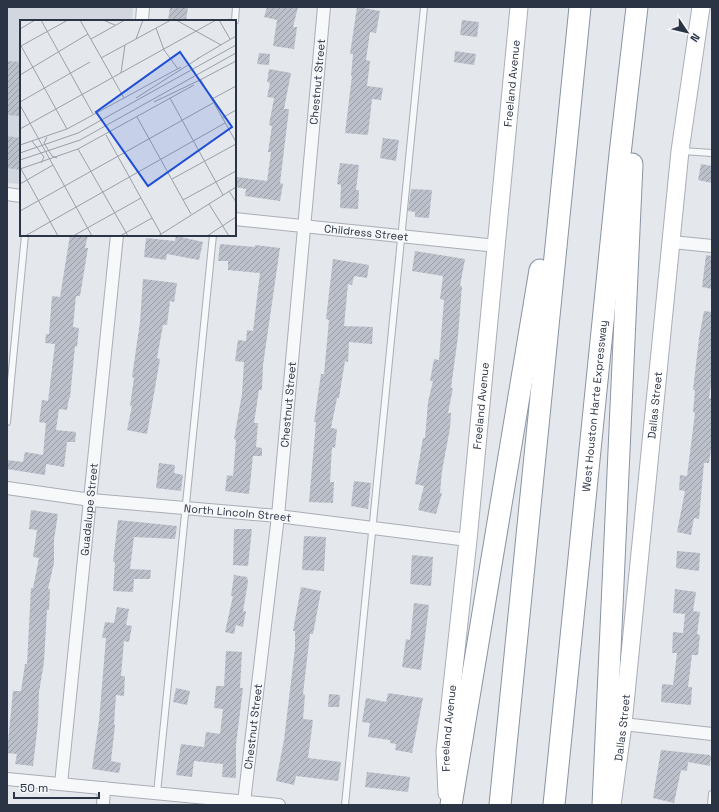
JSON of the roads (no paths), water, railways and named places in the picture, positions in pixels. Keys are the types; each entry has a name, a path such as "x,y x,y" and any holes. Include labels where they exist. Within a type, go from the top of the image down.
{"highway":[{"path":"500,805 580,7"},
{"path":"603,805 638,7"},
{"name":"West Houston Harte Expressway","path":"554,805 620,154 638,7"},
{"path":"452,805 572,76"}],"main road":[{"name":"Freeland Avenue","path":"447,805 445,751 468,540 519,7"},
{"name":"Dallas Street","path":"612,805 623,724 680,151 701,7"}],"street":[{"path":"142,20 143,7"},
{"name":"Chestnut Street","path":"244,802 278,516 303,226 324,7"},
{"path":"7,194 20,196"},
{"name":"Childress Street","path":"236,219 497,246"},
{"name":"Guadalupe Street","path":"61,784 117,236"},
{"path":"672,242 712,246"},
{"name":"North Lincoln Street","path":"7,488 91,500 278,516 468,540"},
{"path":"623,724 712,734"},
{"path":"7,779 279,805"},
{"path":"103,805 104,788"}],"lane":[{"path":"235,20 236,7"},
{"path":"345,805 424,7"},
{"path":"680,151 712,153"},
{"path":"7,422 25,236"},
{"path":"158,793 213,236"},
{"path":"711,805 712,794"}]}
